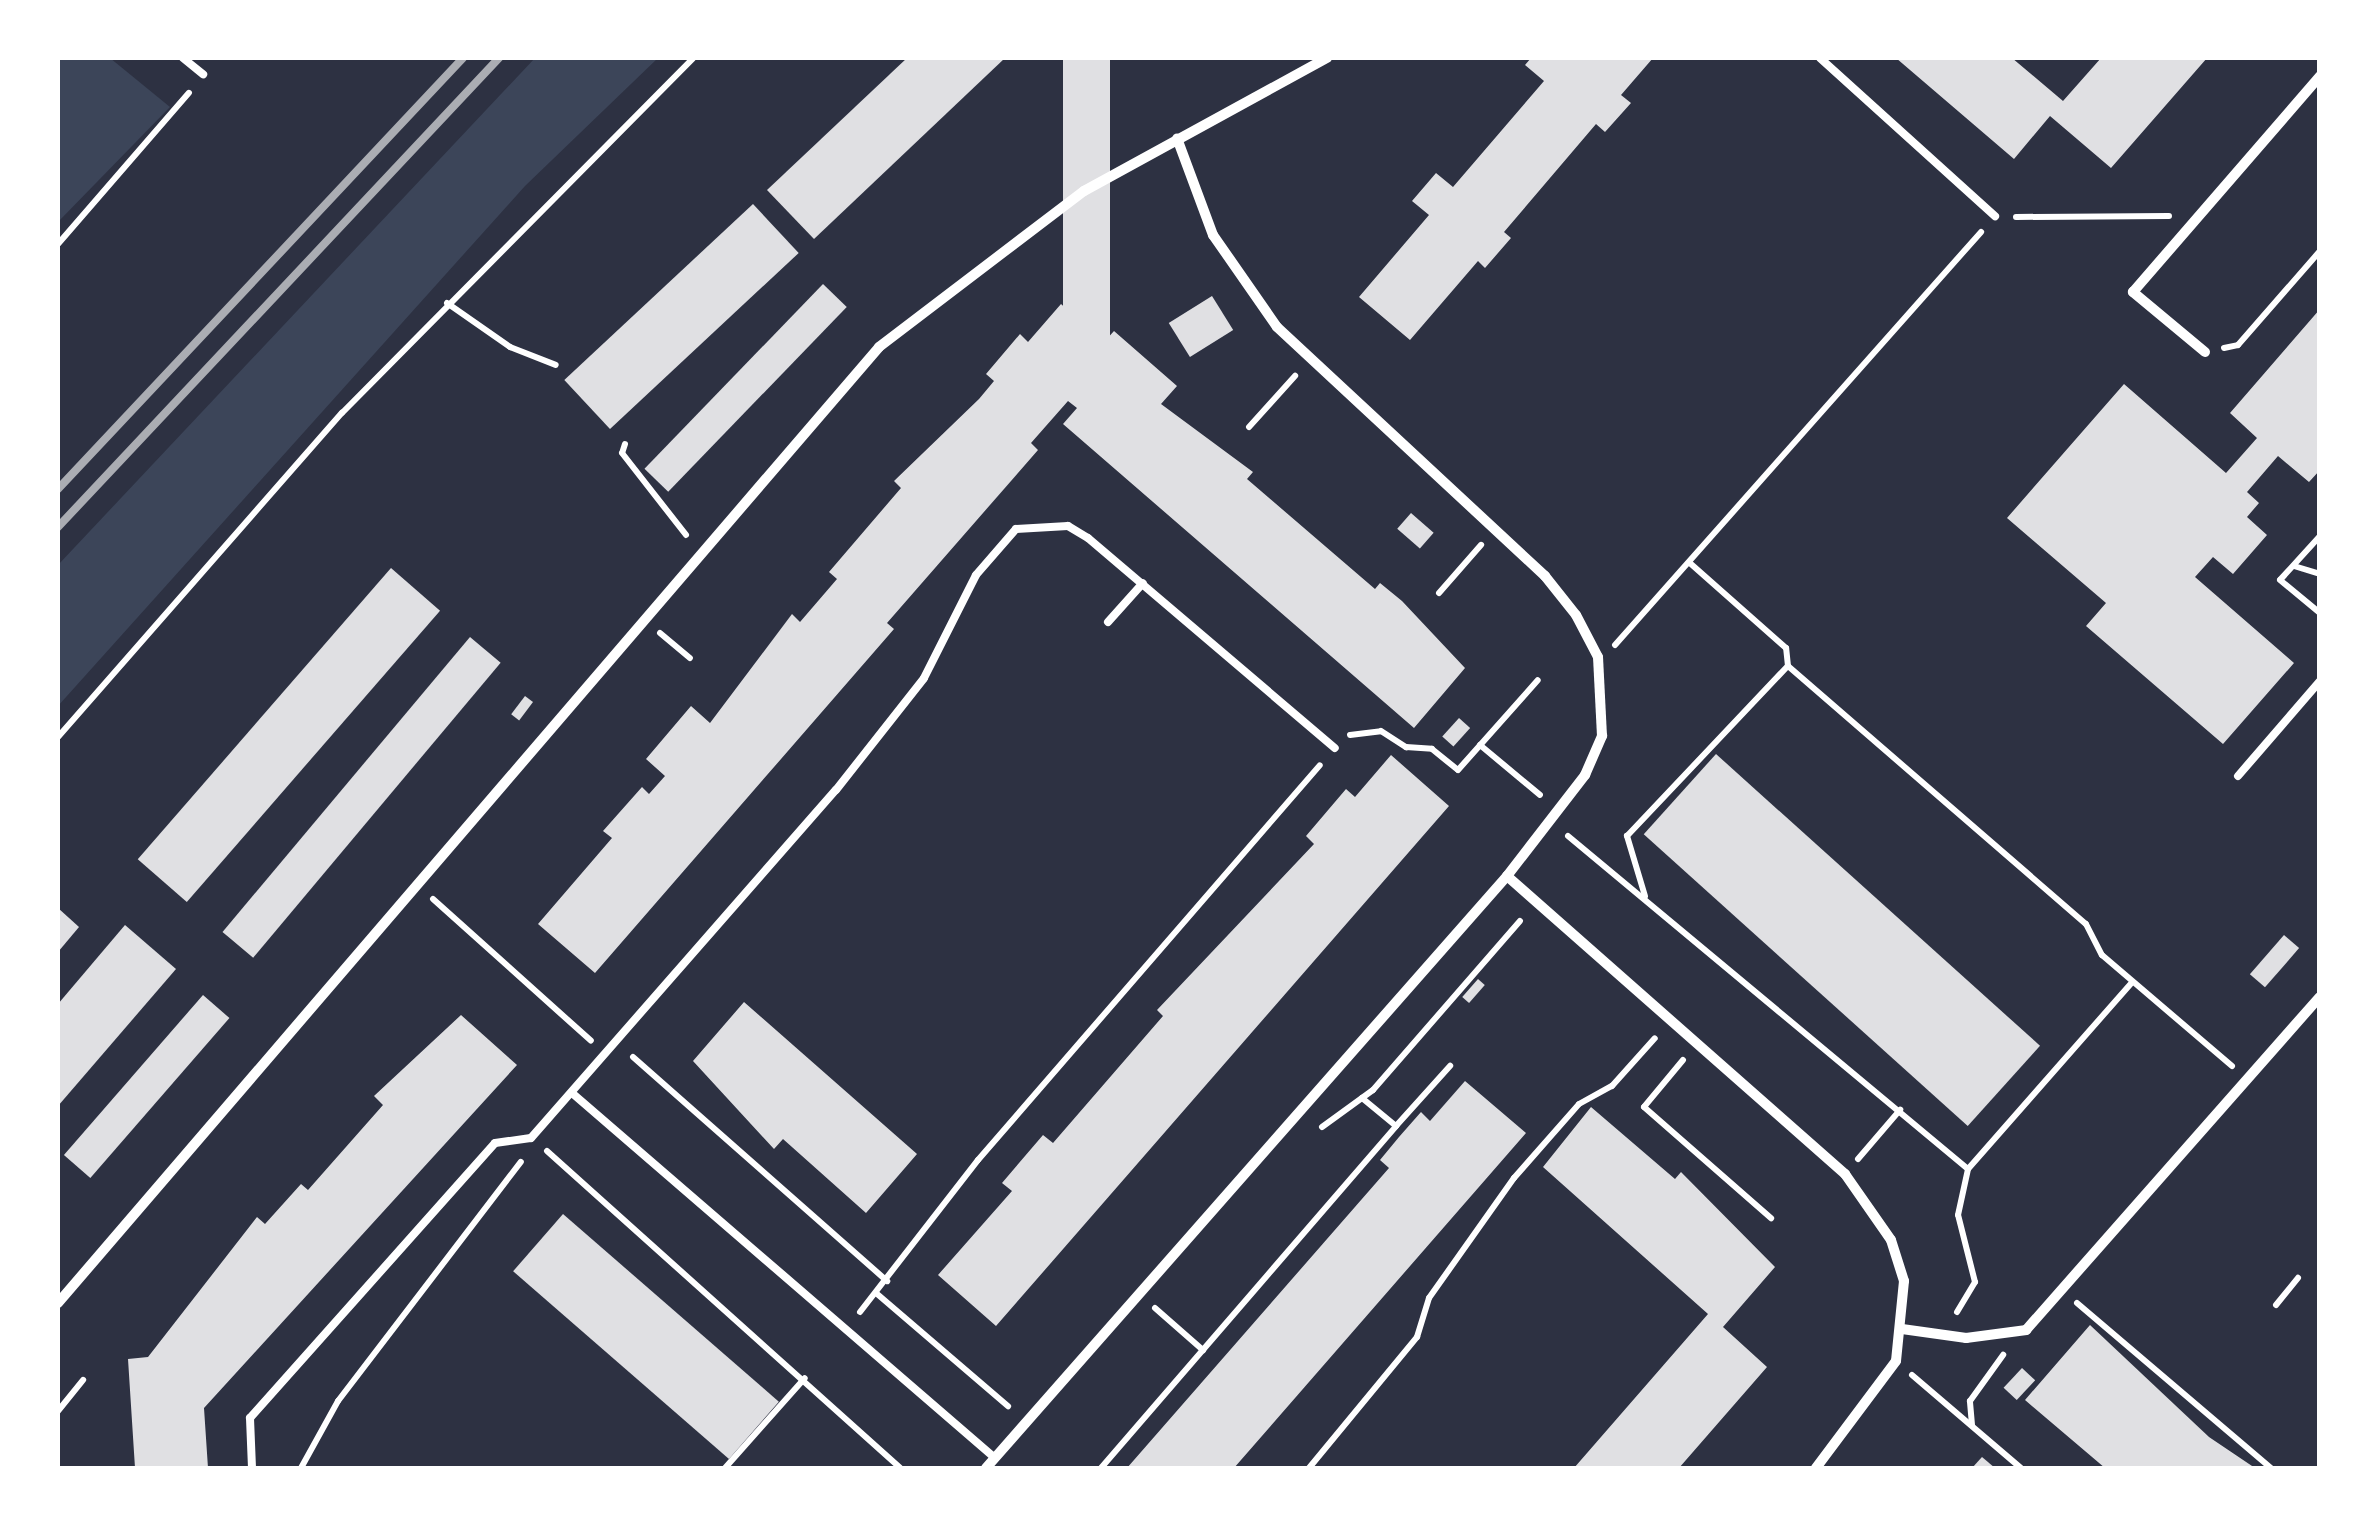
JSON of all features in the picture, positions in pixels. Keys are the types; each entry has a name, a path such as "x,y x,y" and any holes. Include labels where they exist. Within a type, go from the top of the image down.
{"street":[{"path":"58,1302 894,334 1084,191 1327,58"},
{"path":"2205,352 2133,292 2320,76"},
{"path":"986,1468 1507,876 1558,810 1602,736 1598,657 1545,576 1308,360 1240,280 1177,138"},
{"path":"1507,876 1672,1020 1866,1201 1904,1280 1902,1328 1868,1410 1816,1468"},
{"path":"1902,1328 1945,1336 2008,1336 2064,1293 2320,997"}],"lane":[{"path":"183,58 204,74"},
{"path":"1820,58 1995,216"},
{"path":"252,1468 250,1418 495,1142 532,1138 887,730 991,551 1016,529 1068,526 1335,748"},
{"path":"1108,622 1142,584"},
{"path":"2238,776 2320,681"},
{"path":"572,1093 995,1458"}],"path":[{"path":"58,737 446,302 693,58"},
{"path":"58,244 204,74"},
{"path":"1598,657 1690,562 1995,216 2200,214"},
{"path":"2205,352 2238,345 2320,251"},
{"path":"446,302 510,347 556,365"},
{"path":"1250,427 1308,360"},
{"path":"625,444 622,453 699,562"},
{"path":"1439,593 1495,530"},
{"path":"2320,536 2280,580 2320,614"},
{"path":"1690,562 1786,648 1788,666 2086,924 2132,982 2248,1080"},
{"path":"2294,566 2320,574"},
{"path":"648,622 690,658"},
{"path":"1646,899 1628,836 1788,666"},
{"path":"1026,1422 876,1293 978,1160 1335,748 1353,733 1380,731 1432,749 1458,770 1538,680"},
{"path":"1480,745 1558,810"},
{"path":"1550,821 1968,1169"},
{"path":"417,884 605,1055"},
{"path":"1307,1144 1362,1098 1520,922"},
{"path":"1945,1336 1975,1282 1958,1214 1968,1169 2132,982"},
{"path":"1309,1468 1417,1337 1429,1298 1514,1178 1672,1020"},
{"path":"616,1042 886,1281"},
{"path":"1697,1044 1644,1107 1771,1218"},
{"path":"1101,1468 1450,1066"},
{"path":"1362,1098 1396,1126"},
{"path":"1868,1147 1900,1110"},
{"path":"301,1468 338,1401 516,1172 532,1138 805,1378 900,1468"},
{"path":"2276,1304 2298,1278"},
{"path":"2064,1293 2271,1468"},
{"path":"1139,1294 1202,1350"},
{"path":"1146,1326 1169,1299"},
{"path":"1972,1426 1970,1400 2000,1366 2008,1336"},
{"path":"1914,1377 2021,1468"},
{"path":"725,1468 805,1378"},
{"path":"58,1411 83,1380"}],"shaded area":[{"path":"58,58 110,58 170,107 58,222"},
{"path":"535,58 658,58 525,186 58,706 58,565"}],"building":[{"path":"907,58 1005,58 814,239 767,190"},
{"path":"1063,58 1110,58 1110,366 1063,366"},
{"path":"1531,58 1653,58 1621,95 1631,103 1605,132 1596,124 1504,232 1511,238 1485,268 1478,261 1410,340 1359,297 1429,215 1412,201 1436,173 1453,187 1544,81 1525,65"},
{"path":"1896,58 2012,58 2063,101 2101,58 2207,58 2111,168 2050,116 2014,159"},
{"path":"753,204 799,253 610,429 564,380"},
{"path":"823,284 847,307 668,492 644,469"},
{"path":"1212,296 1233,330 1190,357 1169,323"},
{"path":"1061,304 1088,328 1080,338 1096,351 1114,331 1177,386 1161,404 1253,472 1247,479 1375,589 1380,583 1402,601 1465,668 1414,728 1063,424 1077,408 1068,401 1031,443 1038,450 887,623 894,629 595,973 538,924 612,838 603,831 642,787 649,794 665,776 646,759 691,706 710,723 792,614 800,622 837,579 829,572 901,488 894,481 979,399 994,381 986,374 1020,334 1028,342"},
{"path":"2320,309 2320,470 2309,482 2278,456 2247,492 2259,503 2247,517 2267,535 2233,574 2213,557 2195,577 2294,663 2223,744 2086,626 2106,603 2007,518 2124,384 2226,473 2257,438 2230,413"},
{"path":"1411,513 1434,533 1420,549 1397,529"},
{"path":"391,568 440,611 187,902 138,859"},
{"path":"470,637 501,663 253,958 223,932"},
{"path":"525,696 533,702 519,720 511,714"},
{"path":"1459,718 1470,728 1453,747 1442,737"},
{"path":"1716,754 2040,1046 1968,1126 1644,834"},
{"path":"1391,755 1449,806 996,1326 938,1275 1012,1191 1002,1183 1043,1135 1053,1143 1163,1016 1157,1010 1314,844 1306,836 1346,789 1355,797"},
{"path":"58,908 79,927 58,952"},
{"path":"125,925 176,969 58,1106 58,1004"},
{"path":"2284,935 2299,948 2265,987 2250,974"},
{"path":"1478,979 1485,985 1469,1003 1462,997"},
{"path":"203,995 229,1018 90,1178 64,1155"},
{"path":"744,1002 917,1154 866,1213 783,1139 774,1149 693,1061"},
{"path":"461,1015 517,1065 204,1408 208,1468 135,1468 128,1359 148,1357 257,1217 265,1224 301,1184 308,1190 383,1105 374,1096"},
{"path":"1465,1081 1526,1133 1234,1468 1127,1468 1389,1168 1380,1160 1399,1137 1421,1112 1430,1121"},
{"path":"1591,1107 1675,1179 1681,1172 1775,1267 1723,1327 1767,1367 1679,1468 1574,1468 1708,1314 1543,1167"},
{"path":"563,1214 779,1402 729,1459 513,1271"},
{"path":"2090,1325 2209,1437 2255,1468 2105,1468 2025,1400"},
{"path":"2022,1368 2035,1380 2017,1400 2004,1388"},
{"path":"1982,1457 1995,1468 1972,1468"}],"railway":[{"path":"58,489 463,58"},
{"path":"58,527 499,58"}]}
